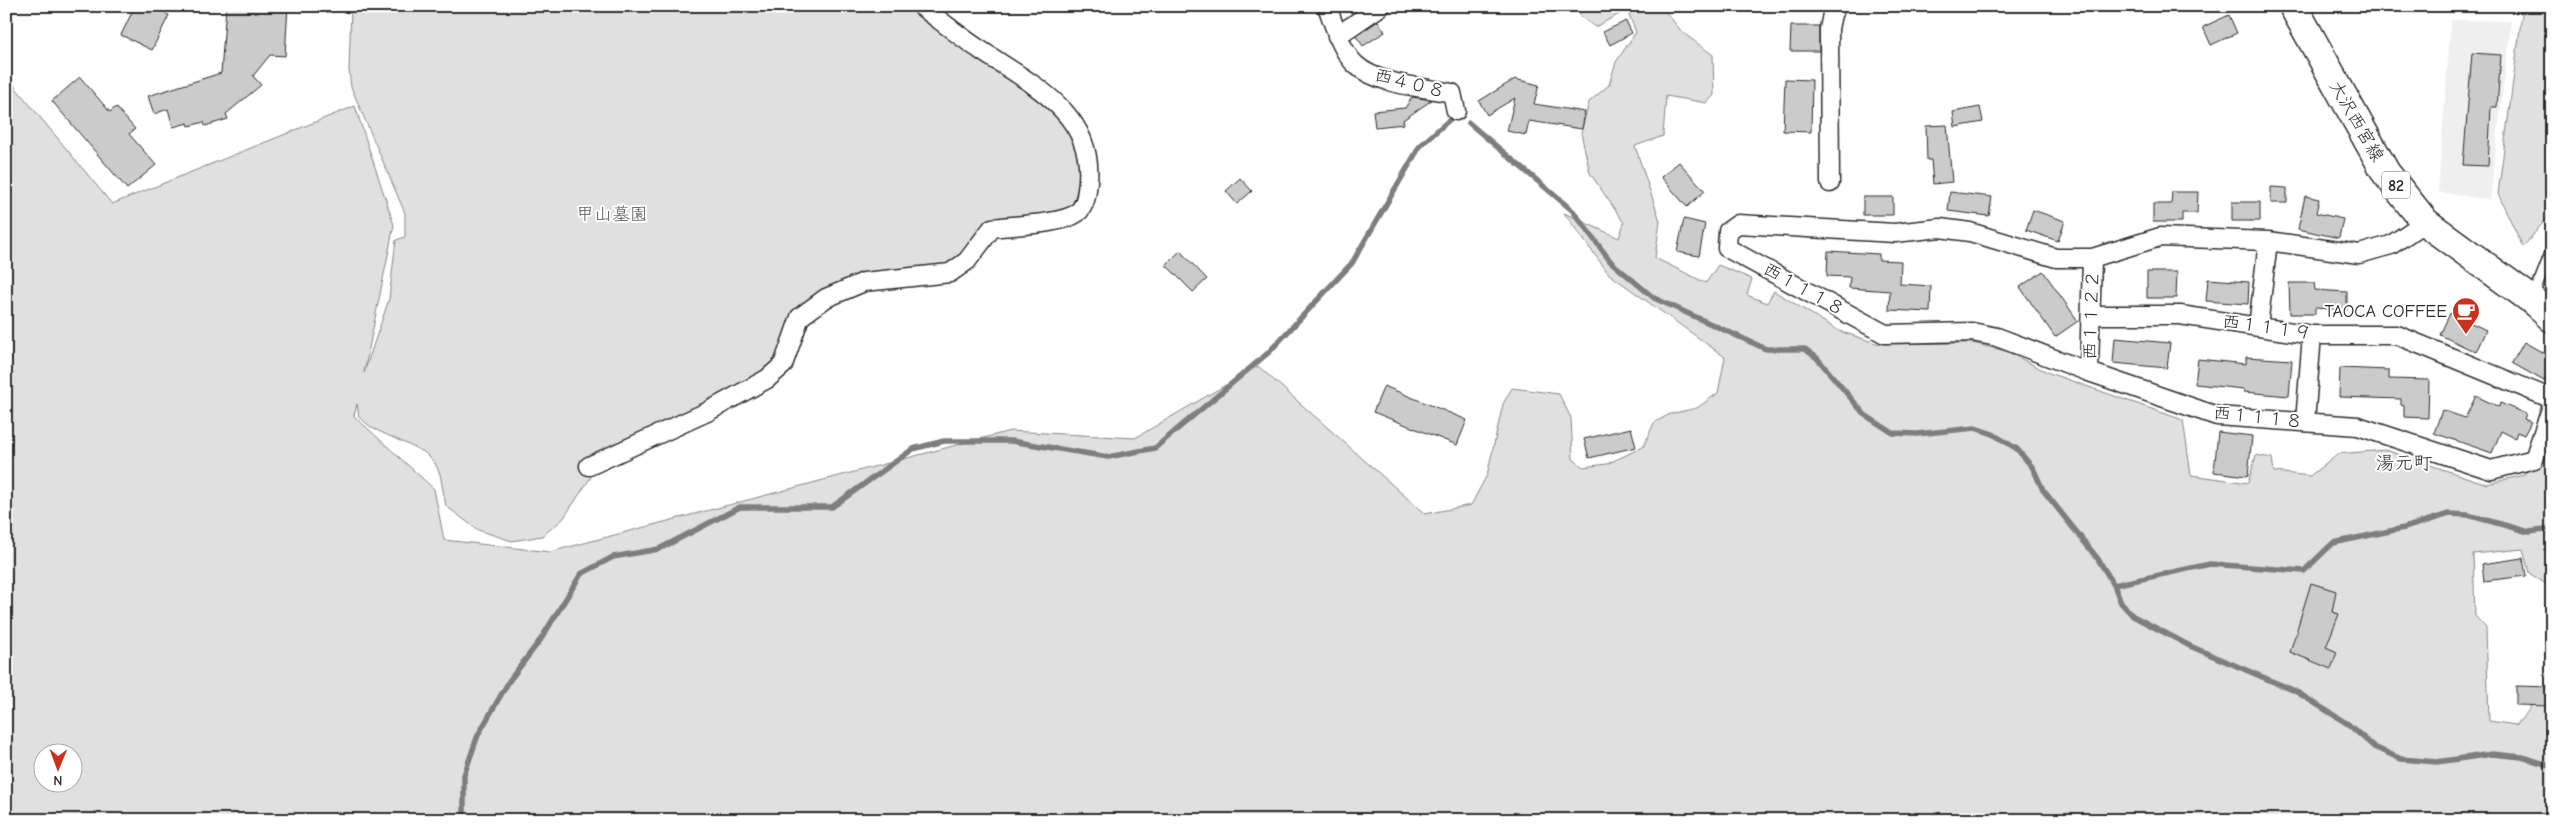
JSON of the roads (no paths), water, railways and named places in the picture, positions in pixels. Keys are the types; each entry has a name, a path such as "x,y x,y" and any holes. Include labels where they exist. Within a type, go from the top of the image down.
{"main road":[{"name":"大沢西宮線","path":"2293,6 2386,173 2425,222 2532,300 2552,318"}],"street":[{"path":"589,466 707,412 767,379 783,365 800,317 826,298 864,282 950,273 967,261 992,228 1058,220 1078,212 1086,199 1088,172 1081,138 1069,115 1046,93 977,49 921,6"},
{"name":"西４０８","path":"1326,6 1338,36 1355,65 1375,78 1452,93 1456,111"},
{"path":"1338,36 1381,6"},
{"path":"1830,183 1829,29 1832,14 1837,6"},
{"name":"西１１１８","path":"2425,222 2391,245 2360,254 2268,241 2160,237 2092,258 2056,258 1970,232 1940,228 1895,233 1738,224 1728,231 1727,248 1885,334 1972,332 1997,337 2089,372 2217,416 2358,426 2490,470 2534,459 2552,406"},
{"path":"2258,327 2268,241"},
{"name":"西１１２２","path":"2089,372 2092,258"},
{"name":"西１１１９","path":"2091,315 2180,315 2312,334 2397,335 2552,399"},
{"path":"2305,422 2312,334"}],"lane":[{"path":"2532,300 2552,248"}],"waterway":[{"path":"464,820 464,775 478,735 509,681 541,639 581,574 613,557 659,549 740,507 832,507 913,449 944,441 1011,441 1108,457 1155,448 1268,353 1352,263 1420,146 1449,120"},
{"path":"1469,123 1573,211 1611,262 1654,298 1766,349 1805,349 1817,358 1865,415 1893,433 1917,434 1975,428 1993,434 2017,449 2033,468 2043,490 2098,559 2114,585 2121,603 2133,616 2190,646 2295,691 2348,724 2374,747 2401,759 2437,762 2492,754 2522,757 2552,766"},
{"path":"2114,585 2210,564 2304,571 2333,543 2404,528 2449,514 2468,515 2529,532 2552,529"}],"place":[{"name":"TAOCA COFFEE","path":"2466,335"}],"district":[{"name":"湯元町","path":"2404,462"}],"park label":[{"name":"甲山墓園","path":"612,214"}]}
